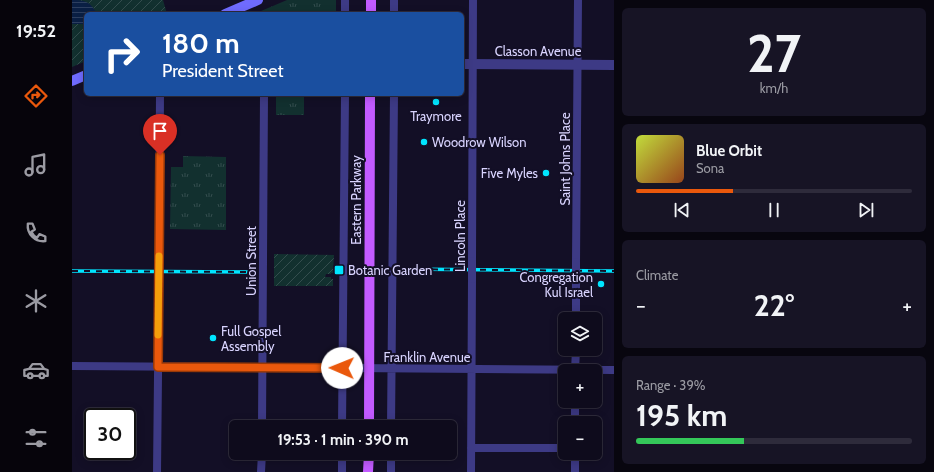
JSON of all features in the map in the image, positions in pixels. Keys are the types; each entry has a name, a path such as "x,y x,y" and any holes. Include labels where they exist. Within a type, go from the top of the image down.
{"main road":[{"path":"230,12 258,0"},
{"path":"371,0 371,12"},
{"path":"72,81 84,76"},
{"name":"Eastern Parkway","path":"369,420 370,96"},
{"path":"368,460 368,472"}],"street":[{"path":"345,0 345,12"},
{"path":"394,0 394,12"},
{"name":"Lincoln Place","path":"471,472 474,0"},
{"name":"Saint Johns Place","path":"576,312 578,0"},
{"name":"Classon Avenue","path":"464,64 614,65"},
{"path":"157,472 160,96"},
{"name":"Union Street","path":"262,420 264,96"},
{"path":"342,420 345,96"},
{"path":"391,420 394,96"},
{"name":"Franklin Avenue","path":"72,366 558,370"},
{"name":"Franklin Avenue","path":"602,370 614,370"},
{"path":"471,448 558,448"},
{"path":"262,460 262,472"},
{"path":"342,460 342,472"},
{"path":"391,460 391,472"},
{"path":"575,460 575,472"}],"green space":[{"path":"72,0 163,0 166,12 84,12 84,62 72,67"},
{"path":"287,0 336,0 336,12 259,12"},
{"path":"276,96 304,96 304,115 276,115"},
{"path":"183,156 226,157 226,230 170,229 171,167 183,167"},
{"path":"274,254 334,255 333,273 326,274 325,277 331,277 331,279 333,279 333,286 274,286"}],"water":[{"path":"72,0 81,0 90,4 96,12 84,12 84,24 72,24"}],"railway":[{"path":"396,269 614,271"},
{"path":"72,271 252,272"}],"slow traffic":[{"path":"158,335 159,256"}],"place":[{"name":"Traymore","path":"436,102"},
{"name":"Woodrow Wilson","path":"424,142"},
{"name":"Five Myles","path":"546,173"},
{"name":"Botanic Garden","path":"339,270"},
{"name":"Congregation Kul Israel","path":"601,284"},
{"name":"Full Gospel Assembly","path":"213,338"}],"route":[{"path":"160,155 158,367 342,368"}]}
